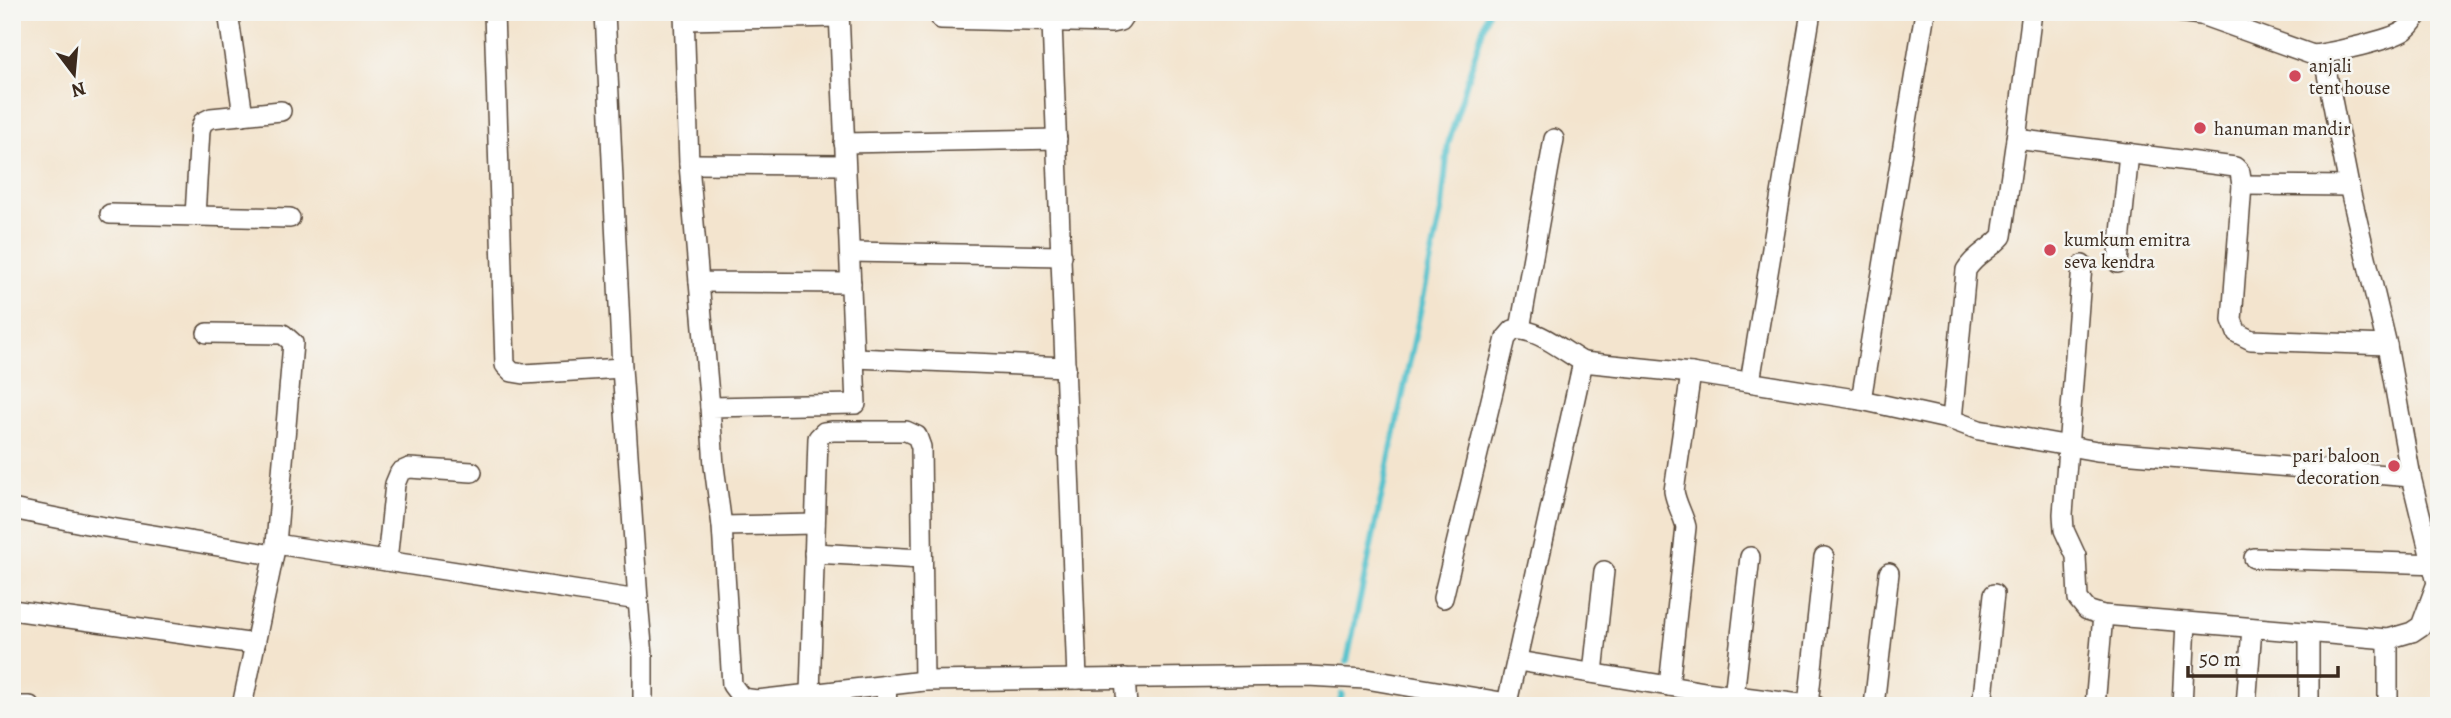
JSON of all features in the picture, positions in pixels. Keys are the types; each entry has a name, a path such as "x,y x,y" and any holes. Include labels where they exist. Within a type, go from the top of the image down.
{"street":[{"path":"228,12 243,115"},
{"path":"494,12 505,365 512,372 524,374 622,368"},
{"path":"605,12 622,368 643,656 643,706"},
{"path":"942,19 1111,23 1120,21 1126,12"},
{"path":"1750,382 1811,12"},
{"path":"1861,400 1925,12"},
{"path":"1951,421 1966,270 1973,259 1995,245 2002,236 2032,12"},
{"path":"2178,12 2201,15 2314,55 2402,32 2414,21 2418,12"},
{"path":"858,430 839,15 685,16 689,164 714,466 722,526 732,685 742,698 757,703 924,681 1307,676 1366,679 1507,705 1583,362"},
{"path":"1052,22 1077,679"},
{"path":"2082,265 2064,530 2076,556 2078,600 2087,610 2103,615 2388,639 2412,632 2421,626 2436,575 2411,477 2387,345 2349,186 2323,54"},
{"path":"195,216 200,130 203,122 211,118 281,111"},
{"path":"844,143 1057,139"},
{"path":"1520,329 1554,139"},
{"path":"2016,139 2235,167 2240,172 2242,185 2232,320 2237,333 2251,340 2387,345"},
{"path":"2119,263 2129,153"},
{"path":"689,164 845,165"},
{"path":"2242,185 2349,186"},
{"path":"110,214 289,218"},
{"path":"850,252 1062,256"},
{"path":"699,282 851,283"},
{"path":"1443,598 1506,338 1513,330 1520,329 1532,332 1583,362 1691,373 1861,400 1979,430 2097,451 2411,477"},
{"path":"207,333 283,334 293,342 274,549 242,706"},
{"path":"855,358 1066,367"},
{"path":"1670,686 1686,527 1683,512 1676,504 1674,491 1691,373"},
{"path":"710,408 856,404"},
{"path":"810,694 818,438 824,432 890,429 917,436 921,447 924,681"},
{"path":"387,561 395,484 400,472 409,468 472,472"},
{"path":"12,509 87,524 387,561 638,600"},
{"path":"722,526 815,524"},
{"path":"814,554 922,559"},
{"path":"1734,696 1750,557"},
{"path":"1518,661 1670,686 1704,699 1734,696 1812,705 1824,557"},
{"path":"2254,558 2436,575"},
{"path":"1593,673 1604,571"},
{"path":"1874,706 1889,573"},
{"path":"1982,706 1994,594"},
{"path":"12,610 255,644"},
{"path":"2095,706 2103,615"},
{"path":"2182,706 2186,622"},
{"path":"2246,706 2252,628"},
{"path":"2309,632 2309,706"},
{"path":"2388,639 2388,706"},
{"path":"1125,678 1127,706"},
{"path":"886,685 887,706"},
{"path":"14,706 30,706"}],"waterway":[{"path":"1347,661 1442,207 1448,144 1488,12"},
{"path":"1339,706 1342,694"}],"place":[{"name":"anjali tent house","path":"2295,76"},
{"name":"hanuman mandir","path":"2200,128"},
{"name":"kumkum emitra seva kendra","path":"2050,250"},
{"name":"pari baloon decoration","path":"2394,466"}]}
